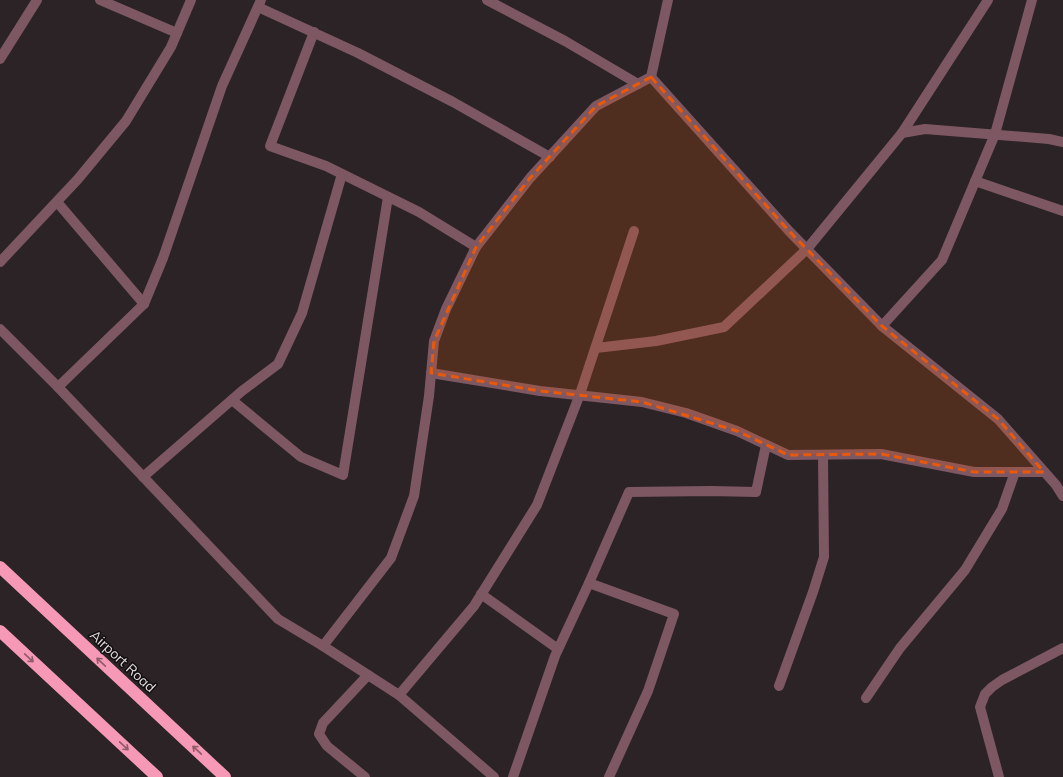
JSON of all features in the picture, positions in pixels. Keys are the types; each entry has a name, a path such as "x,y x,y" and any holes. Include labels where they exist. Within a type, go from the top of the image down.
{"highway":[{"name":"Airport Road","path":"0,567 225,777"},
{"path":"0,631 157,777"}],"street":[{"path":"0,58 37,0"},
{"path":"100,0 176,33"},
{"path":"0,262 78,179 126,121 170,47 191,0"},
{"path":"487,0 565,41 638,84"},
{"path":"323,646 391,558 414,496 429,396 434,341 446,309 476,247 530,178 596,106 651,77 668,0"},
{"path":"596,348 656,340 724,326 807,249 902,133 988,0"},
{"path":"882,326 942,260 995,134 1032,0"},
{"path":"58,387 144,304 163,258 222,86 260,3 452,102 550,157"},
{"path":"314,32 270,146 326,166 418,212 476,247"},
{"path":"651,77 789,231 882,326 998,419 1056,485 1063,496"},
{"path":"902,133 925,129 1049,139 1063,142"},
{"path":"143,477 232,400 278,364 302,313 342,174"},
{"path":"975,181 1063,211"},
{"path":"232,400 301,457 343,475 388,197"},
{"path":"57,202 144,304"},
{"path":"399,695 474,606 537,505 580,394 634,231"},
{"path":"0,329 58,387 278,619 399,695 494,777"},
{"path":"431,373 540,391 580,394 642,402 686,413 737,432 788,455 881,454 974,472 1044,472"},
{"path":"513,777 558,649 629,492 756,492 766,445"},
{"path":"779,686 824,557 823,455"},
{"path":"866,698 900,648 965,570 1002,509 1015,472"},
{"path":"589,583 674,614 648,691 609,777"},
{"path":"481,594 558,649"},
{"path":"998,777 980,708 981,702 992,687 1002,680 1063,648"},
{"path":"365,777 327,746 319,734 323,723 368,675"}],"highlighted area":[{"path":"651,77 789,231 882,326 998,419 1044,472 974,472 881,454 788,455 737,431 642,402 540,391 431,373 434,341 476,247 530,178 596,106"}]}
